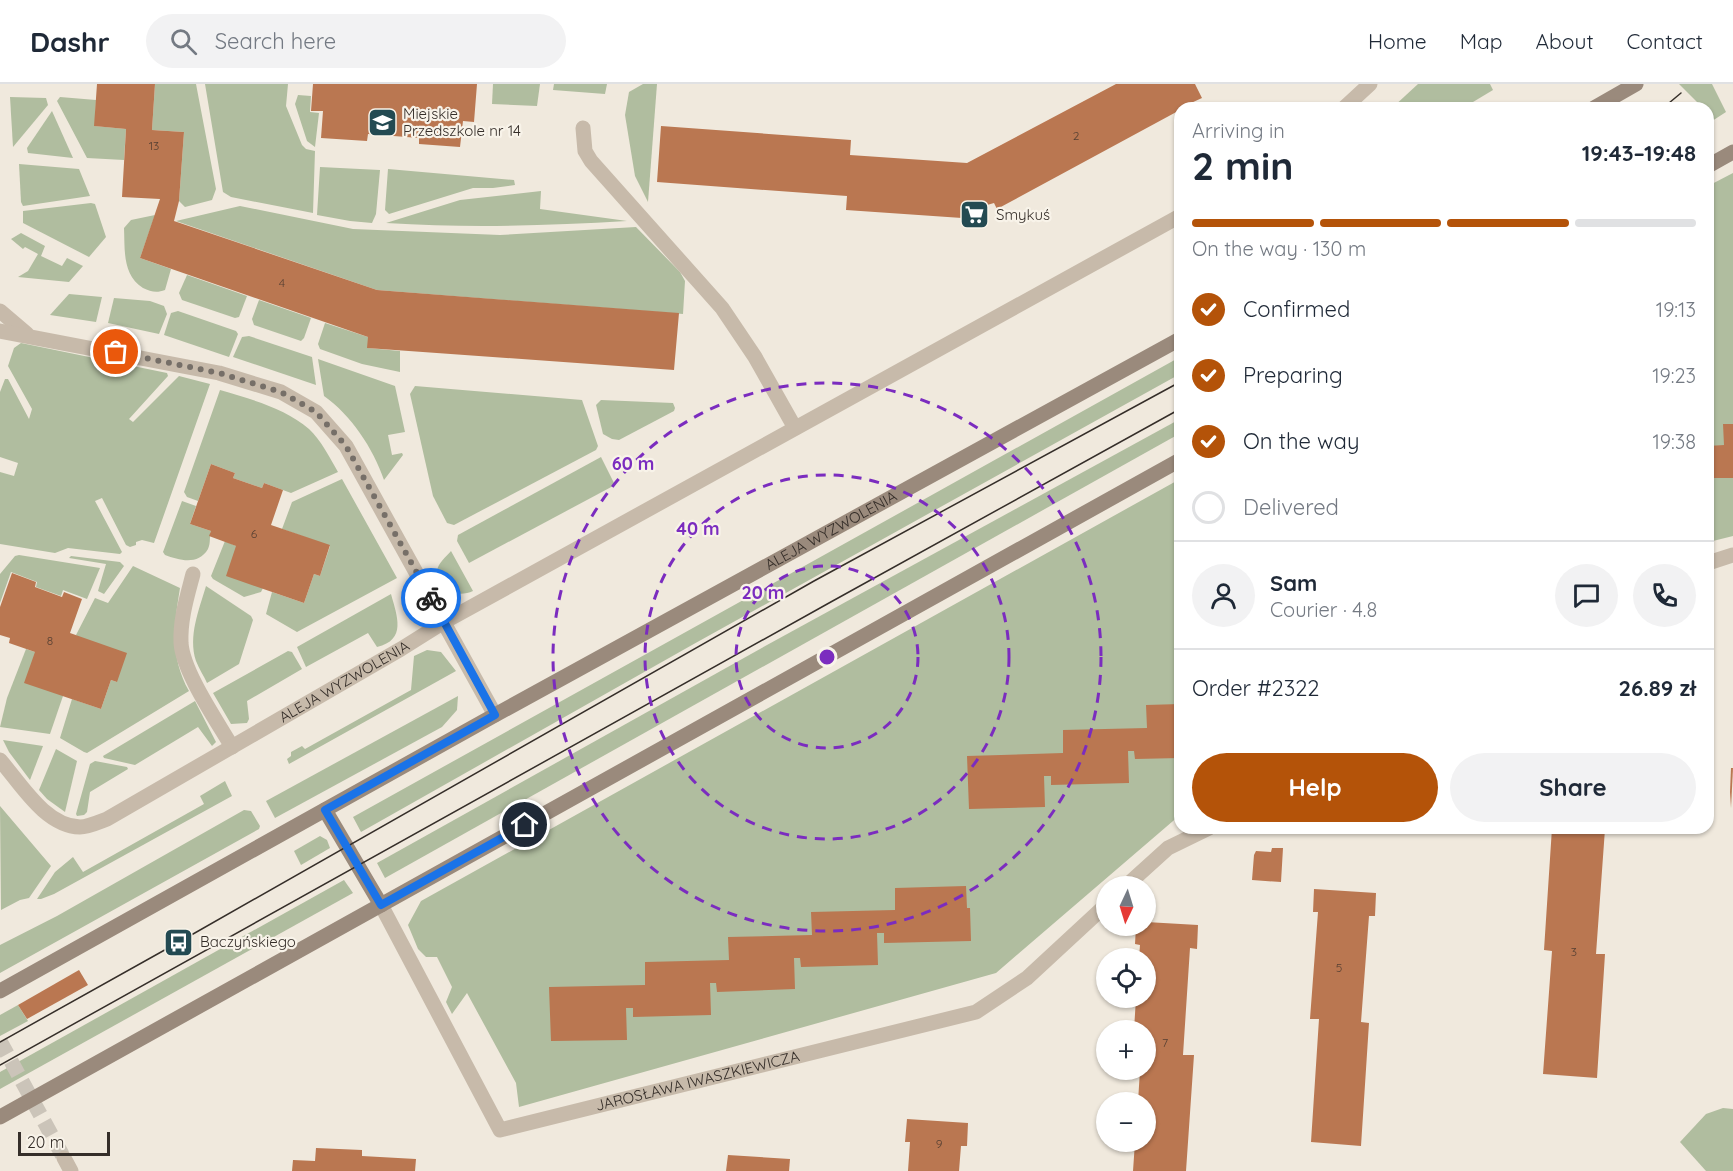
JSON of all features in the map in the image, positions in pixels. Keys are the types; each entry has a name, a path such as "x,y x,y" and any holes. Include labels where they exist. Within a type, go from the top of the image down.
{"main road":[{"path":"1604,102 1636,84"},
{"path":"1714,163 1733,152"},
{"name":"ALEJA WYZWOLENIA","path":"0,991 495,715 1174,342"},
{"path":"0,1117 1174,463"},
{"path":"325,810 381,905"}],"street":[{"path":"1350,102 1370,84"},
{"path":"583,128 585,151 591,161 722,308 755,357 795,428"},
{"name":"ALEJA WYZWOLENIA","path":"0,760 38,804 57,821 81,827 107,819 444,622 1174,219"},
{"path":"0,311 29,336"},
{"path":"0,331 219,373 281,392 316,412 346,446 495,715"},
{"path":"1714,560 1733,555"},
{"path":"193,574 182,618 182,645 191,673 232,747"},
{"path":"1137,876 1168,848 1197,834"},
{"name":"JAROSŁAWA IWASZKIEWICZA","path":"381,905 500,1130 976,1012 1027,978 1096,914"}],"green space":[{"path":"155,84 196,84 216,189 212,200 185,207 179,201 184,132 152,130"},
{"path":"205,84 288,84 286,106 302,145 306,149 315,151 313,213 231,197 223,192"},
{"path":"493,84 540,84 537,106 492,104"},
{"path":"554,84 607,84 605,94 553,90"},
{"path":"643,84 657,84 648,202 635,176 625,115 629,92"},
{"path":"1418,84 1490,84 1493,90 1473,102 1398,102"},
{"path":"1679,84 1712,84 1726,112 1714,120 1714,102 1697,102"},
{"path":"298,95 311,96 310,112 319,113 315,147 307,141 295,104"},
{"path":"10,97 46,98 48,105 13,147"},
{"path":"60,97 96,100 95,126 126,129 124,160 87,158 57,101"},
{"path":"52,111 73,158 28,153 27,148"},
{"path":"19,164 79,169 90,196 23,206"},
{"path":"320,167 380,170 376,214 372,223 317,215"},
{"path":"388,169 514,180 515,185 473,188 389,214 385,210"},
{"path":"1733,173 1733,536 1714,541 1714,183"},
{"path":"541,191 540,209 627,221 506,226 386,223 460,200"},
{"path":"95,204 106,237 89,257 23,223 23,211"},
{"path":"240,206 353,229 500,235 636,227 680,272 685,281 683,314 377,290 176,221"},
{"path":"155,215 140,258 171,269 165,290 157,292 143,288 131,276 126,261 124,228 131,220"},
{"path":"21,233 45,246 41,256 62,266 67,258 83,266 69,282 18,277 28,271 38,254 25,247 23,249 11,239"},
{"path":"187,275 247,296 239,317 235,318 182,300 179,293"},
{"path":"69,294 102,297 96,322 50,315"},
{"path":"114,298 150,301 164,306 167,314 159,334 108,323"},
{"path":"259,300 311,318 304,338 301,341 254,325 252,319"},
{"path":"178,311 236,331 238,334 229,357 164,335 171,313"},
{"path":"325,323 368,337 368,348 400,351 400,372 362,364 320,349 318,344"},
{"path":"249,336 312,357 316,385 233,357 242,337"},
{"path":"21,343 167,373 168,376 129,419 133,422 179,376 210,384 154,543 142,540 130,547 126,545 102,498 95,501 122,552 120,554 68,548 55,553 0,544 0,472 14,476 18,463 0,457 0,392 5,379 8,379 29,419 32,409 8,366 14,348"},
{"path":"318,359 395,386 405,432 388,435 392,455 402,453 403,455 384,480 374,456 360,433 352,422 324,396"},
{"path":"1174,360 1174,377 361,832 353,817"},
{"path":"415,386 582,400 598,446 596,450 454,525 447,523 433,496 410,394"},
{"path":"220,390 267,405 300,422 317,438 338,472 291,493 264,483 262,488 233,478 235,473 211,464 198,501 187,497 184,492"},
{"path":"601,400 673,403 675,408 674,411 619,440 603,434 596,405"},
{"path":"1174,422 1174,437 385,878 377,863 767,645"},
{"path":"601,457 615,485 469,563 457,541 458,535"},
{"path":"342,479 397,578 297,632 266,614 272,592 304,603 314,574 320,576 330,546 282,529 292,502"},
{"path":"1174,482 1174,820 1109,876 1096,876 1096,887 996,973 519,1107 516,1083 467,993 452,1014 446,1002 452,987 437,957 426,957 418,949 408,925 421,901"},
{"path":"182,501 196,506 190,524 211,531 208,549 194,560 176,559 163,552"},
{"path":"225,541 236,546 263,588 261,592 244,597 213,579 211,576"},
{"path":"451,551 473,591 455,593 440,584 438,568"},
{"path":"15,556 100,568 87,599 63,590 61,596 36,587 37,582 11,572 0,603 0,574"},
{"path":"71,556 120,562 124,566 104,594 98,591 106,564 69,558"},
{"path":"133,566 180,588 175,628 176,653 189,691 87,753 60,738 72,699 101,709 111,680 117,682 76,635 95,598 108,603"},
{"path":"206,586 251,616 253,620 239,664 207,683 196,661 193,642 195,623"},
{"path":"391,594 398,626 393,639 377,647 368,633 306,667 297,647"},
{"path":"26,649 35,652 63,696 50,734 0,727 7,698"},
{"path":"427,650 441,652 456,671 289,764 287,759 291,756 291,752 302,746 305,749 411,690 414,656"},
{"path":"288,651 292,652 302,669 247,701 249,719 247,723 231,724 213,693"},
{"path":"458,696 457,710 442,727 275,818 266,801"},
{"path":"195,701 216,742 212,746 198,727 135,765 104,758 103,756"},
{"path":"3,740 43,746 30,780 9,752"},
{"path":"56,749 77,761 65,812 39,790"},
{"path":"95,761 128,769 90,792 87,812 77,816 90,764"},
{"path":"225,781 232,796 54,894 37,899 55,872 73,857 83,872 204,804 200,796"},
{"path":"0,806 51,866 29,898 1,910"},
{"path":"244,810 251,811 260,826 259,829 0,973 0,945 57,916"},
{"path":"320,836 327,840 330,848 301,865 294,851"},
{"path":"344,880 353,893 0,1089 0,1072"},
{"path":"18,1005 28,1021 0,1036 0,1015"},
{"path":"1723,1108 1733,1109 1733,1171 1706,1171 1680,1142 1706,1114"}],"building":[{"path":"97,84 155,84 152,130 184,132 179,201 174,221 377,290 679,313 674,370 367,348 368,337 140,258 160,199 122,197 126,129 94,126"},
{"path":"313,84 477,84 474,122 463,121 460,147 419,144 419,138 368,134 367,141 321,138 323,111 311,111"},
{"path":"1116,84 1195,84 1202,98 1193,102 1174,102 1174,113 997,209 994,203 963,212 962,218 846,210 847,196 657,182 661,126 851,140 850,155 967,163"},
{"path":"1723,424 1733,424 1733,478 1714,478 1714,446 1724,445"},
{"path":"211,464 235,473 233,478 262,488 264,483 283,490 271,525 330,545 320,576 314,574 304,603 226,576 236,546 209,536 211,531 190,524"},
{"path":"12,573 36,582 35,587 62,597 64,592 82,599 70,633 127,653 117,682 111,680 101,709 24,683 35,652 9,643 10,638 0,635 0,607"},
{"path":"1174,704 1174,758 1135,759 1134,751 1128,751 1129,783 1051,785 1051,776 1044,776 1045,807 969,809 967,756 1063,753 1063,730 1147,728 1146,705"},
{"path":"1731,768 1733,768 1731,808 1730,792"},
{"path":"1552,834 1605,834 1596,954 1605,954 1597,1078 1543,1074 1552,951 1544,950"},
{"path":"1272,848 1283,848 1281,882 1252,880 1256,851 1271,852"},
{"path":"966,886 967,908 970,908 971,941 884,943 884,933 877,933 878,965 801,967 800,958 794,958 795,989 717,992 716,983 710,983 711,1015 633,1017 633,1008 626,1008 627,1040 551,1041 549,987 645,985 645,962 729,960 728,937 812,935 811,912 895,910 895,888"},
{"path":"1314,889 1376,893 1375,916 1369,916 1361,1022 1369,1023 1361,1146 1311,1142 1319,1019 1310,1019 1318,912 1313,912"},
{"path":"1156,923 1198,925 1197,949 1190,948 1183,1055 1194,1055 1186,1171 1133,1171 1134,1152 1156,1152 1156,1092 1139,1092 1139,1080 1156,1080 1156,1020 1135,1020 1135,1008 1156,1008 1156,948 1140,948 1140,945 1135,944 1135,936 1156,936"},
{"path":"79,970 88,985 27,1019 18,1005"},
{"path":"907,1119 968,1123 967,1146 961,1146 959,1171 908,1171 910,1142 905,1142"},
{"path":"316,1148 362,1150 362,1156 416,1159 415,1171 292,1171 293,1160 315,1161"},
{"path":"728,1155 790,1159 789,1171 726,1171"}],"tunnel":[{"path":"0,1041 64,1158"}],"tram line":[{"path":"1670,102 1681,93"},
{"path":"0,1042 814,581 1174,385"},
{"path":"0,1065 1174,412"}],"way so far":[{"path":"116,352 219,373 281,392 316,412 346,446 431,598"}],"place":[{"name":"Miejskie Przedszkole nr 14","path":"382,123"},
{"name":"Smykuś","path":"975,215"},
{"name":"Baczyńskiego","path":"179,942"}],"route":[{"path":"431,598 495,715 325,810 381,905 525,825"}]}
